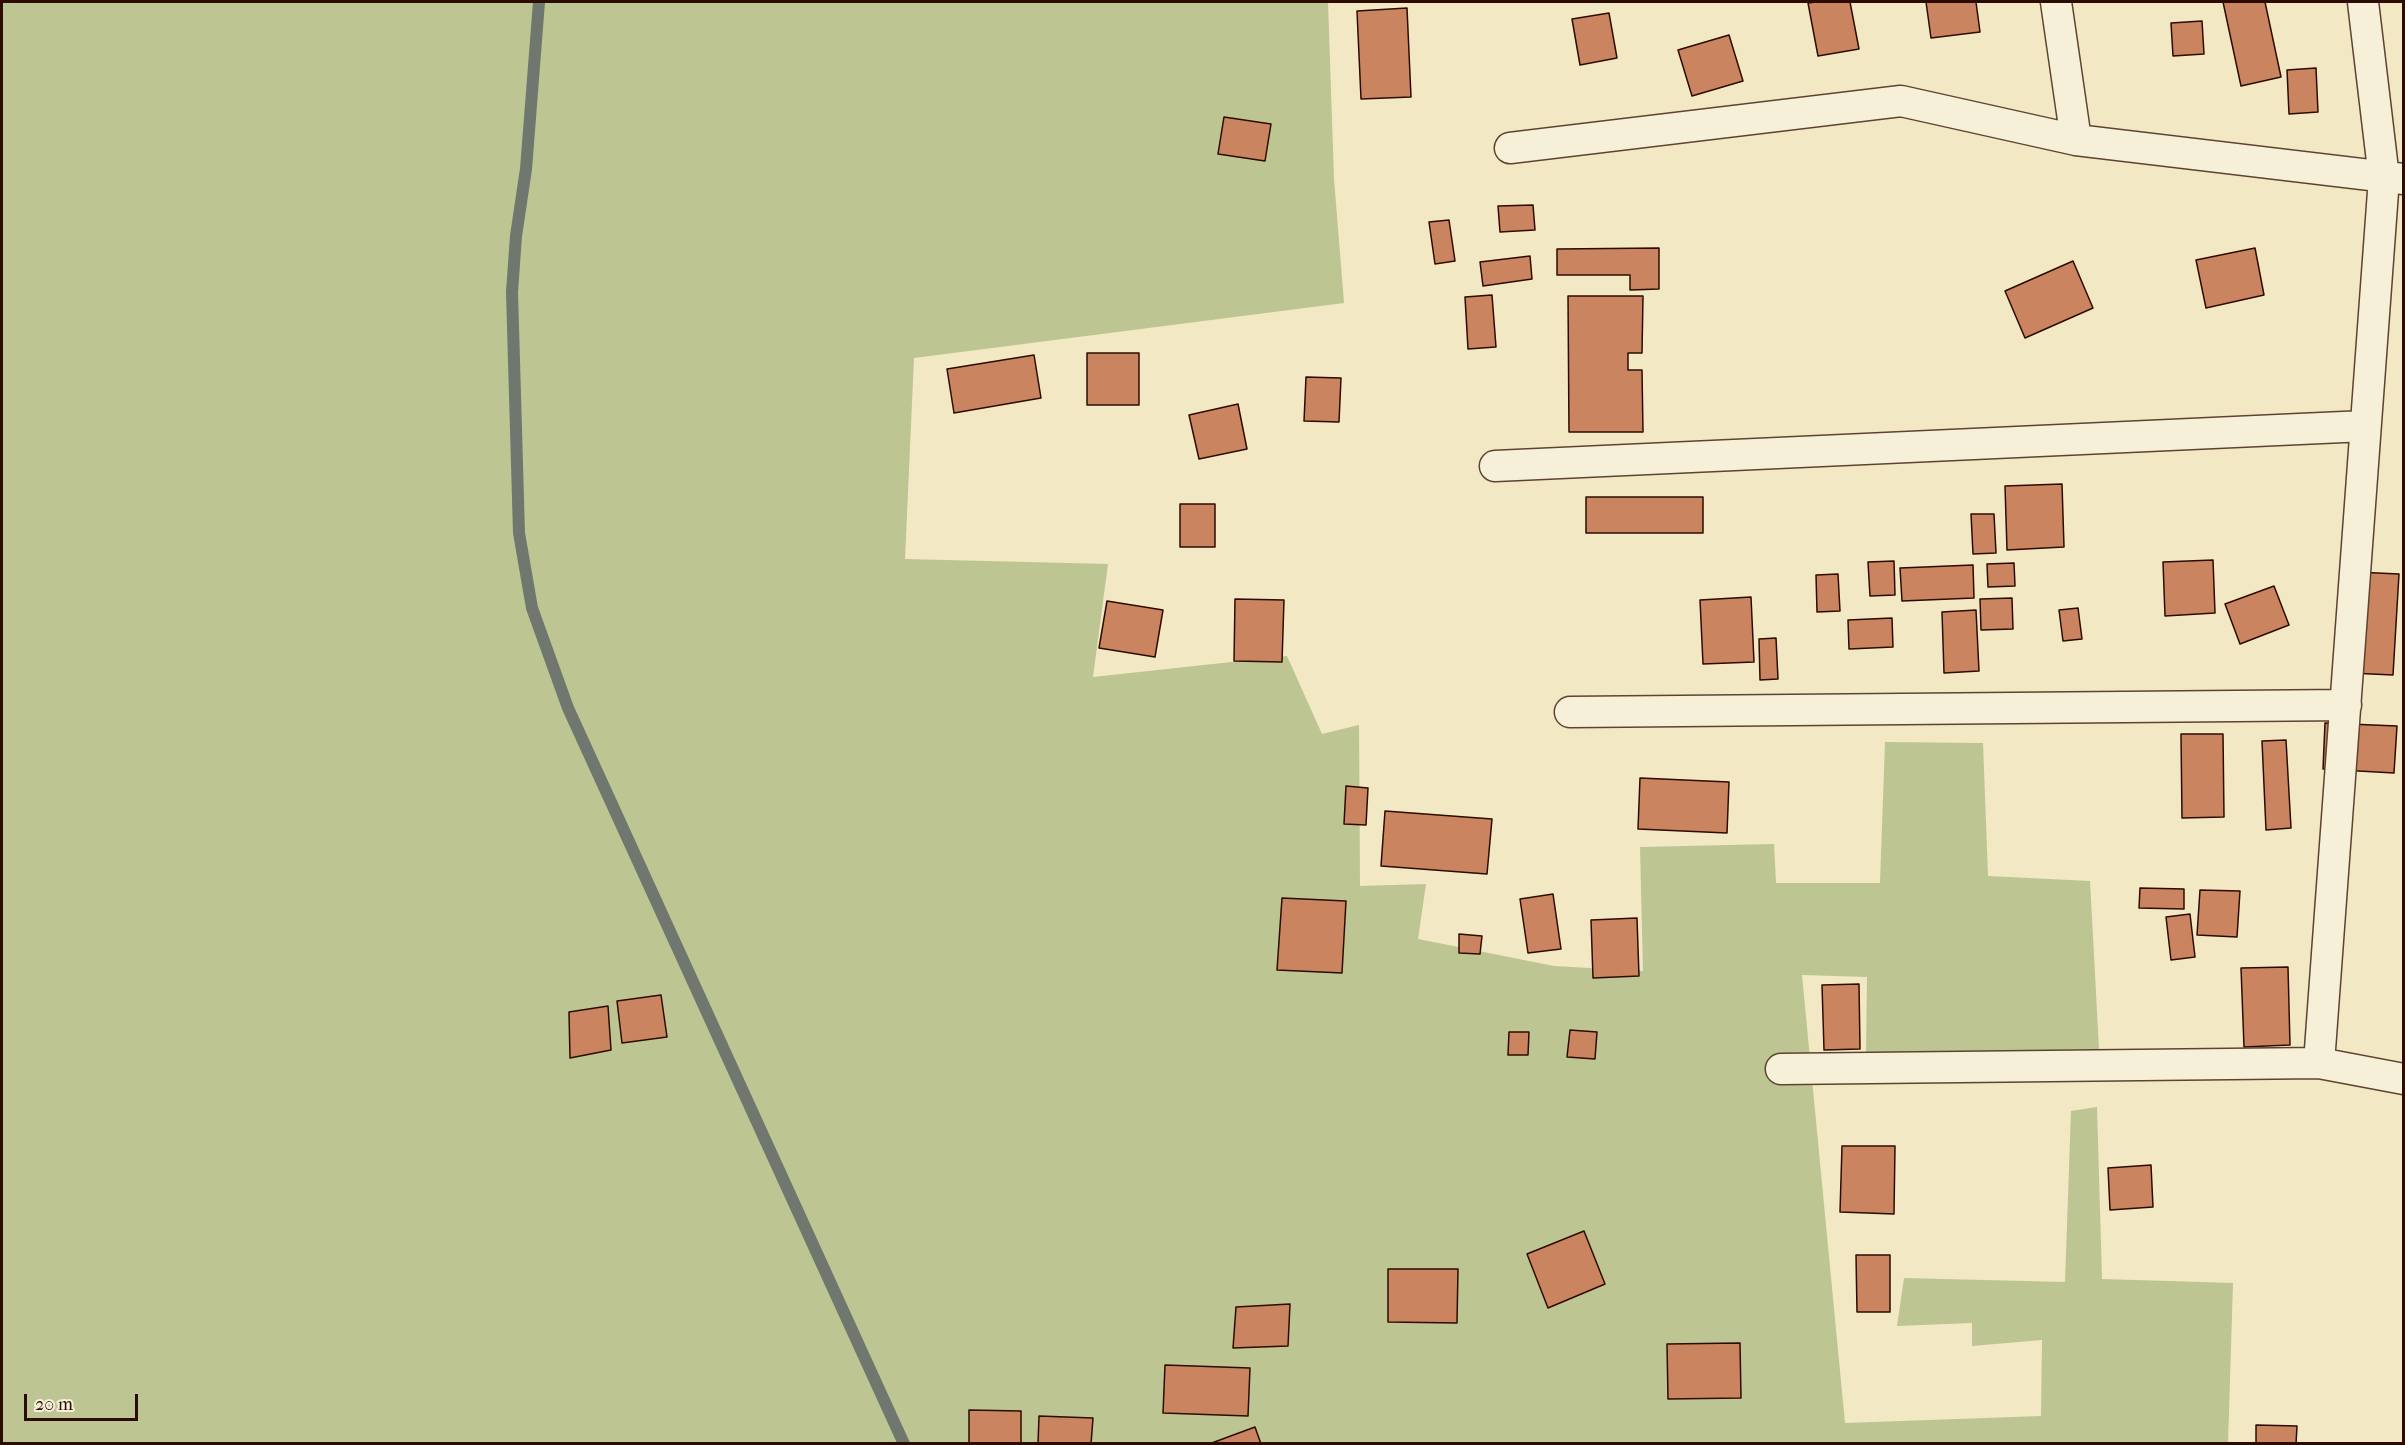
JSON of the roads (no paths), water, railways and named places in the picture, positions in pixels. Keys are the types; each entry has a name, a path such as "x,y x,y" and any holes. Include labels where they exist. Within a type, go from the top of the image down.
{"street":[{"path":"2056,2 2076,140"},
{"path":"2319,1063 2365,426 2394,178 2363,2"},
{"path":"1510,148 1901,101 2076,140 2394,178"},
{"path":"1495,466 2365,426"},
{"path":"1570,712 2346,705"},
{"path":"1781,1069 2319,1063 2403,1079"}],"waterway":[{"path":"539,2 526,169 516,236 512,292 519,533 532,608 568,708 904,1444"}]}
